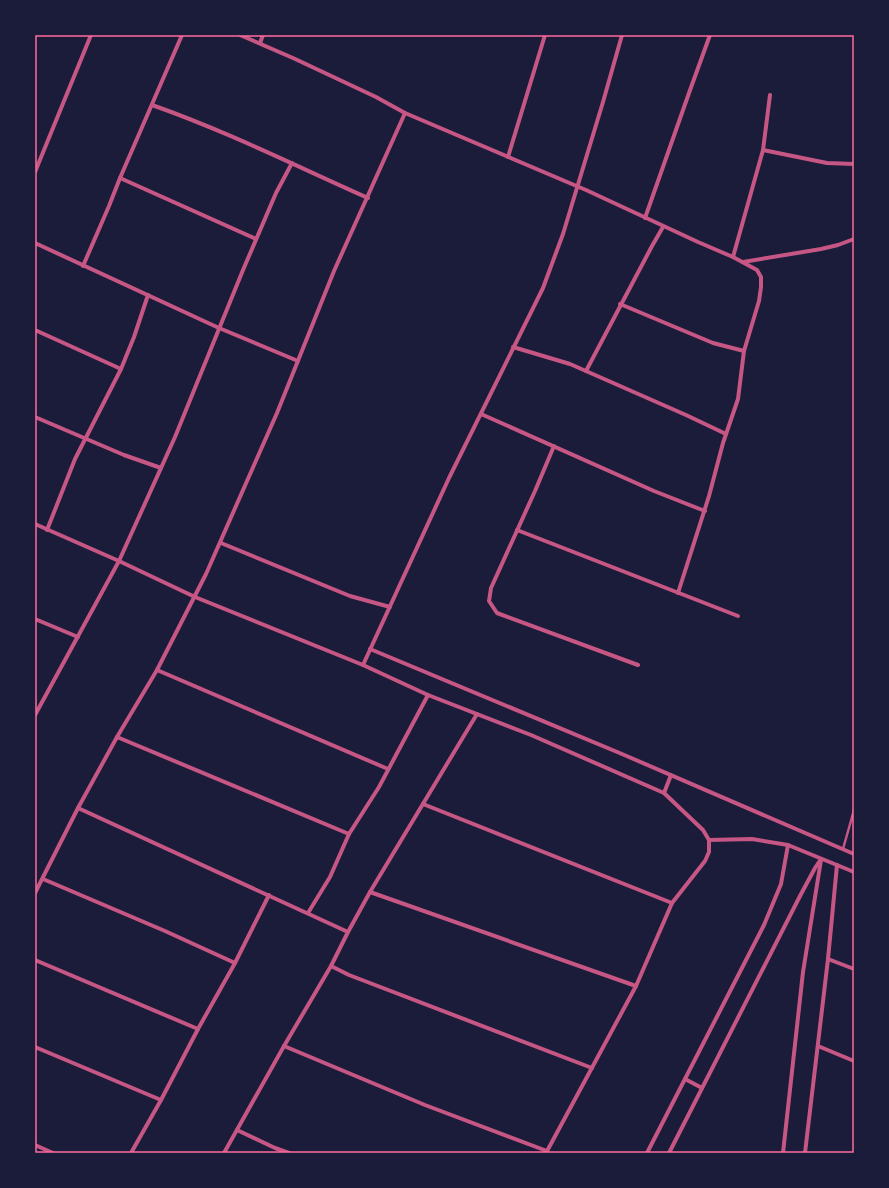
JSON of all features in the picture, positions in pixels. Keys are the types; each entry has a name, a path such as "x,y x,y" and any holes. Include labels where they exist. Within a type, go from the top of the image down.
{"street":[{"path":"35,172 92,35"},
{"path":"83,266 182,35"},
{"path":"240,35 376,97 405,113 577,187 663,227 733,257 757,270 761,277 759,301 744,351 738,399 726,434 705,511 678,593"},
{"path":"260,43 263,35"},
{"path":"508,157 545,35"},
{"path":"363,665 449,478 543,288 563,234 622,35"},
{"path":"645,218 710,35"},
{"path":"733,257 763,150 770,95"},
{"path":"152,105 228,135 368,198"},
{"path":"35,893 78,808 117,737 157,670 221,543 277,413 334,271 405,113"},
{"path":"763,150 827,163 854,164"},
{"path":"35,714 37,706 78,637 119,561 161,468 256,239 276,193 292,163"},
{"path":"120,178 256,239"},
{"path":"586,371 620,304 663,227"},
{"path":"743,262 838,245 854,238"},
{"path":"35,243 219,328 298,361"},
{"path":"47,530 75,459 121,369 134,338 148,295"},
{"path":"620,304 713,343 744,351"},
{"path":"35,330 121,369"},
{"path":"513,347 541,354 586,371 726,434"},
{"path":"481,414 676,500 705,511"},
{"path":"35,417 124,455 161,468"},
{"path":"554,446 490,588 489,601 497,613 638,665"},
{"path":"35,524 119,561 195,597 363,665 428,695 531,735 664,793 703,830 709,840 709,852 705,861 672,903 636,986 546,1152 284,1046"},
{"path":"517,530 738,616"},
{"path":"221,543 350,596 390,607"},
{"path":"35,620 78,637"},
{"path":"370,649 671,775 854,854"},
{"path":"157,670 388,769"},
{"path":"308,913 330,877 349,834 388,769 428,695"},
{"path":"224,1153 331,966 370,892 477,714"},
{"path":"117,737 349,834"},
{"path":"664,793 671,775"},
{"path":"423,804 672,903"},
{"path":"78,808 348,932"},
{"path":"709,840 752,839 788,845 854,872"},
{"path":"647,1153 764,925 781,884 788,845"},
{"path":"669,1153 814,868 821,859"},
{"path":"783,1153 804,972 821,859"},
{"path":"805,1153 828,959 837,865"},
{"path":"43,879 165,931 235,963"},
{"path":"370,892 636,986"},
{"path":"131,1153 235,963 269,895"},
{"path":"828,959 854,970"},
{"path":"35,960 198,1029"},
{"path":"331,966 349,975 592,1068"},
{"path":"818,1046 854,1061"},
{"path":"35,1047 161,1100"},
{"path":"685,1079 702,1088"},
{"path":"237,1130 289,1153"},
{"path":"35,1146 53,1153"}],"lane":[{"path":"842,849 854,810"}]}
